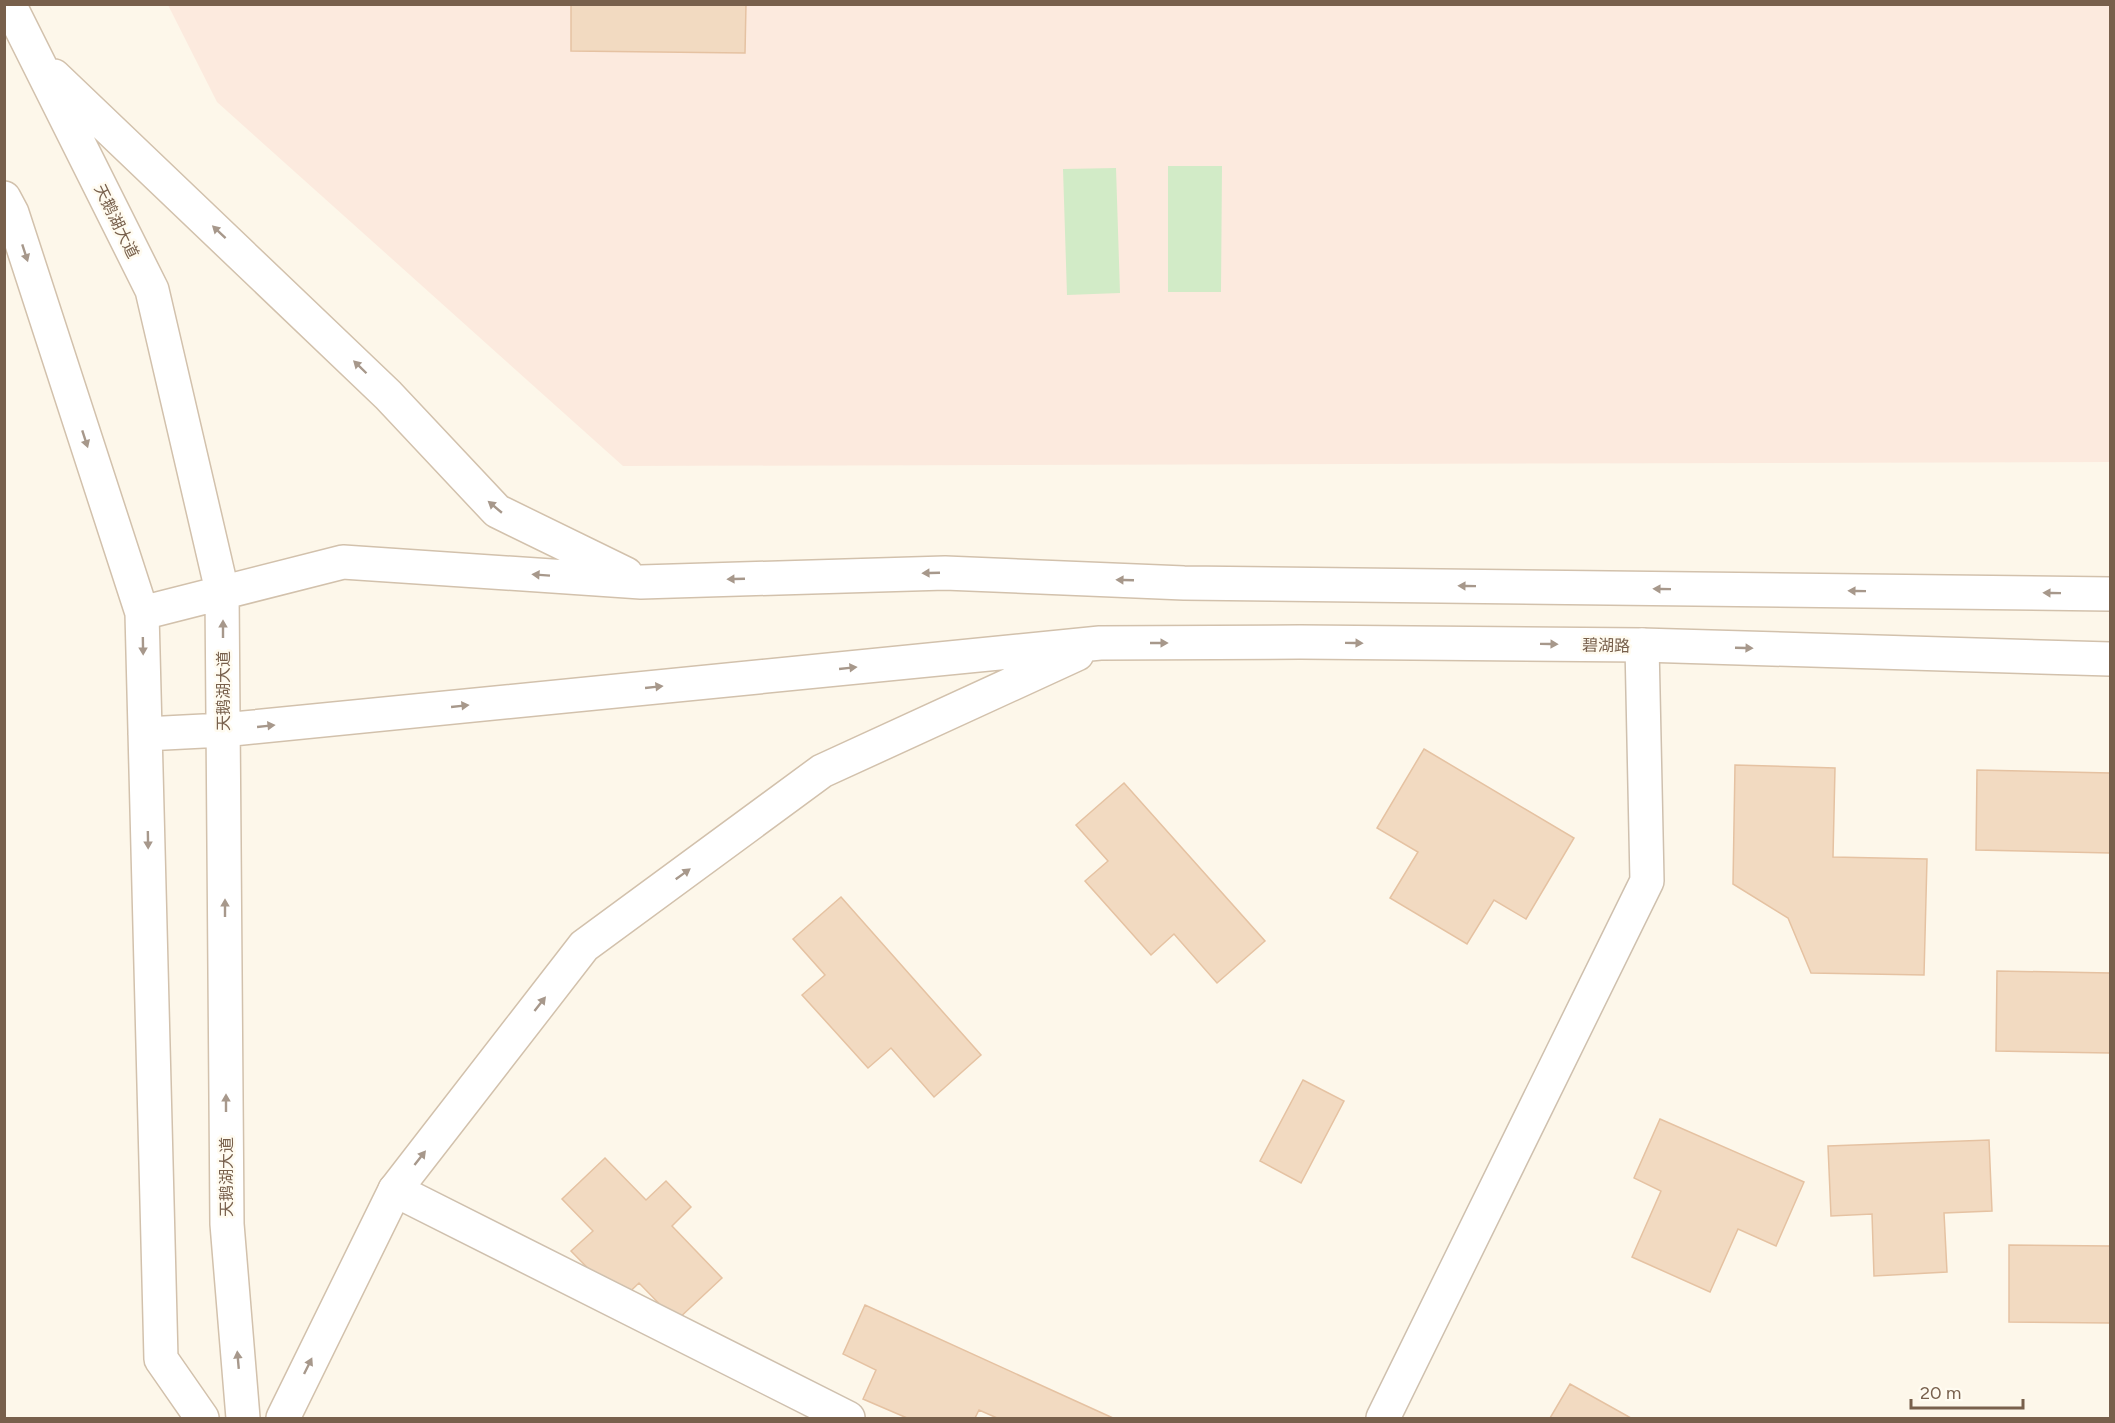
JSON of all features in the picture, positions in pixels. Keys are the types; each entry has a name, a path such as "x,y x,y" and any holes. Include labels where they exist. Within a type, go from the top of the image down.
{"main road":[{"name":"天鹅湖大道","path":"9,4 152,290 222,591 227,1224 243,1419"},
{"path":"38,61 388,394 497,511 641,582"},
{"path":"4,198 12,213 142,613 161,1359 202,1419"},
{"path":"142,613 343,562 641,582 945,573 1184,583 2110,594"},
{"path":"283,1419 395,1190 584,946 822,771 1100,643"},
{"name":"碧湖路","path":"145,734 223,730 1100,643 1642,645 2110,659"},
{"path":"1383,1419 1647,881 1642,645"},
{"path":"395,1190 848,1419"}],"shaded area":[{"path":"168,5 2110,5 2110,462 623,466 217,102"}],"green space":[{"path":"1168,166 1222,166 1221,292 1168,292"},
{"path":"1116,168 1120,293 1067,295 1063,169"}],"building":[{"path":"571,4 746,4 745,53 571,51"},
{"path":"1424,749 1574,838 1526,919 1494,900 1467,944 1390,898 1418,852 1377,828"},
{"path":"1735,765 1835,768 1833,857 1927,859 1924,975 1811,973 1788,918 1733,884"},
{"path":"1977,770 2110,773 2110,853 1976,850"},
{"path":"1124,783 1265,941 1217,983 1174,934 1151,955 1085,881 1108,861 1076,825"},
{"path":"841,897 981,1055 934,1097 891,1048 868,1068 802,995 825,975 793,939"},
{"path":"1997,971 2110,973 2110,1053 1996,1051"},
{"path":"1303,1080 1344,1101 1301,1183 1260,1161"},
{"path":"1660,1119 1804,1182 1776,1246 1738,1229 1710,1292 1632,1257 1661,1191 1634,1178"},
{"path":"1989,1140 1992,1211 1944,1213 1947,1272 1874,1276 1872,1214 1831,1216 1828,1146"},
{"path":"605,1158 646,1200 666,1181 691,1207 672,1226 722,1278 676,1321 639,1283 620,1301 571,1251 593,1231 562,1199"},
{"path":"2009,1245 2110,1246 2110,1323 2009,1322"},
{"path":"865,1305 1113,1418 997,1418 979,1410 975,1418 907,1418 863,1399 876,1370 843,1354"},
{"path":"1570,1384 1631,1418 1550,1418"}]}
